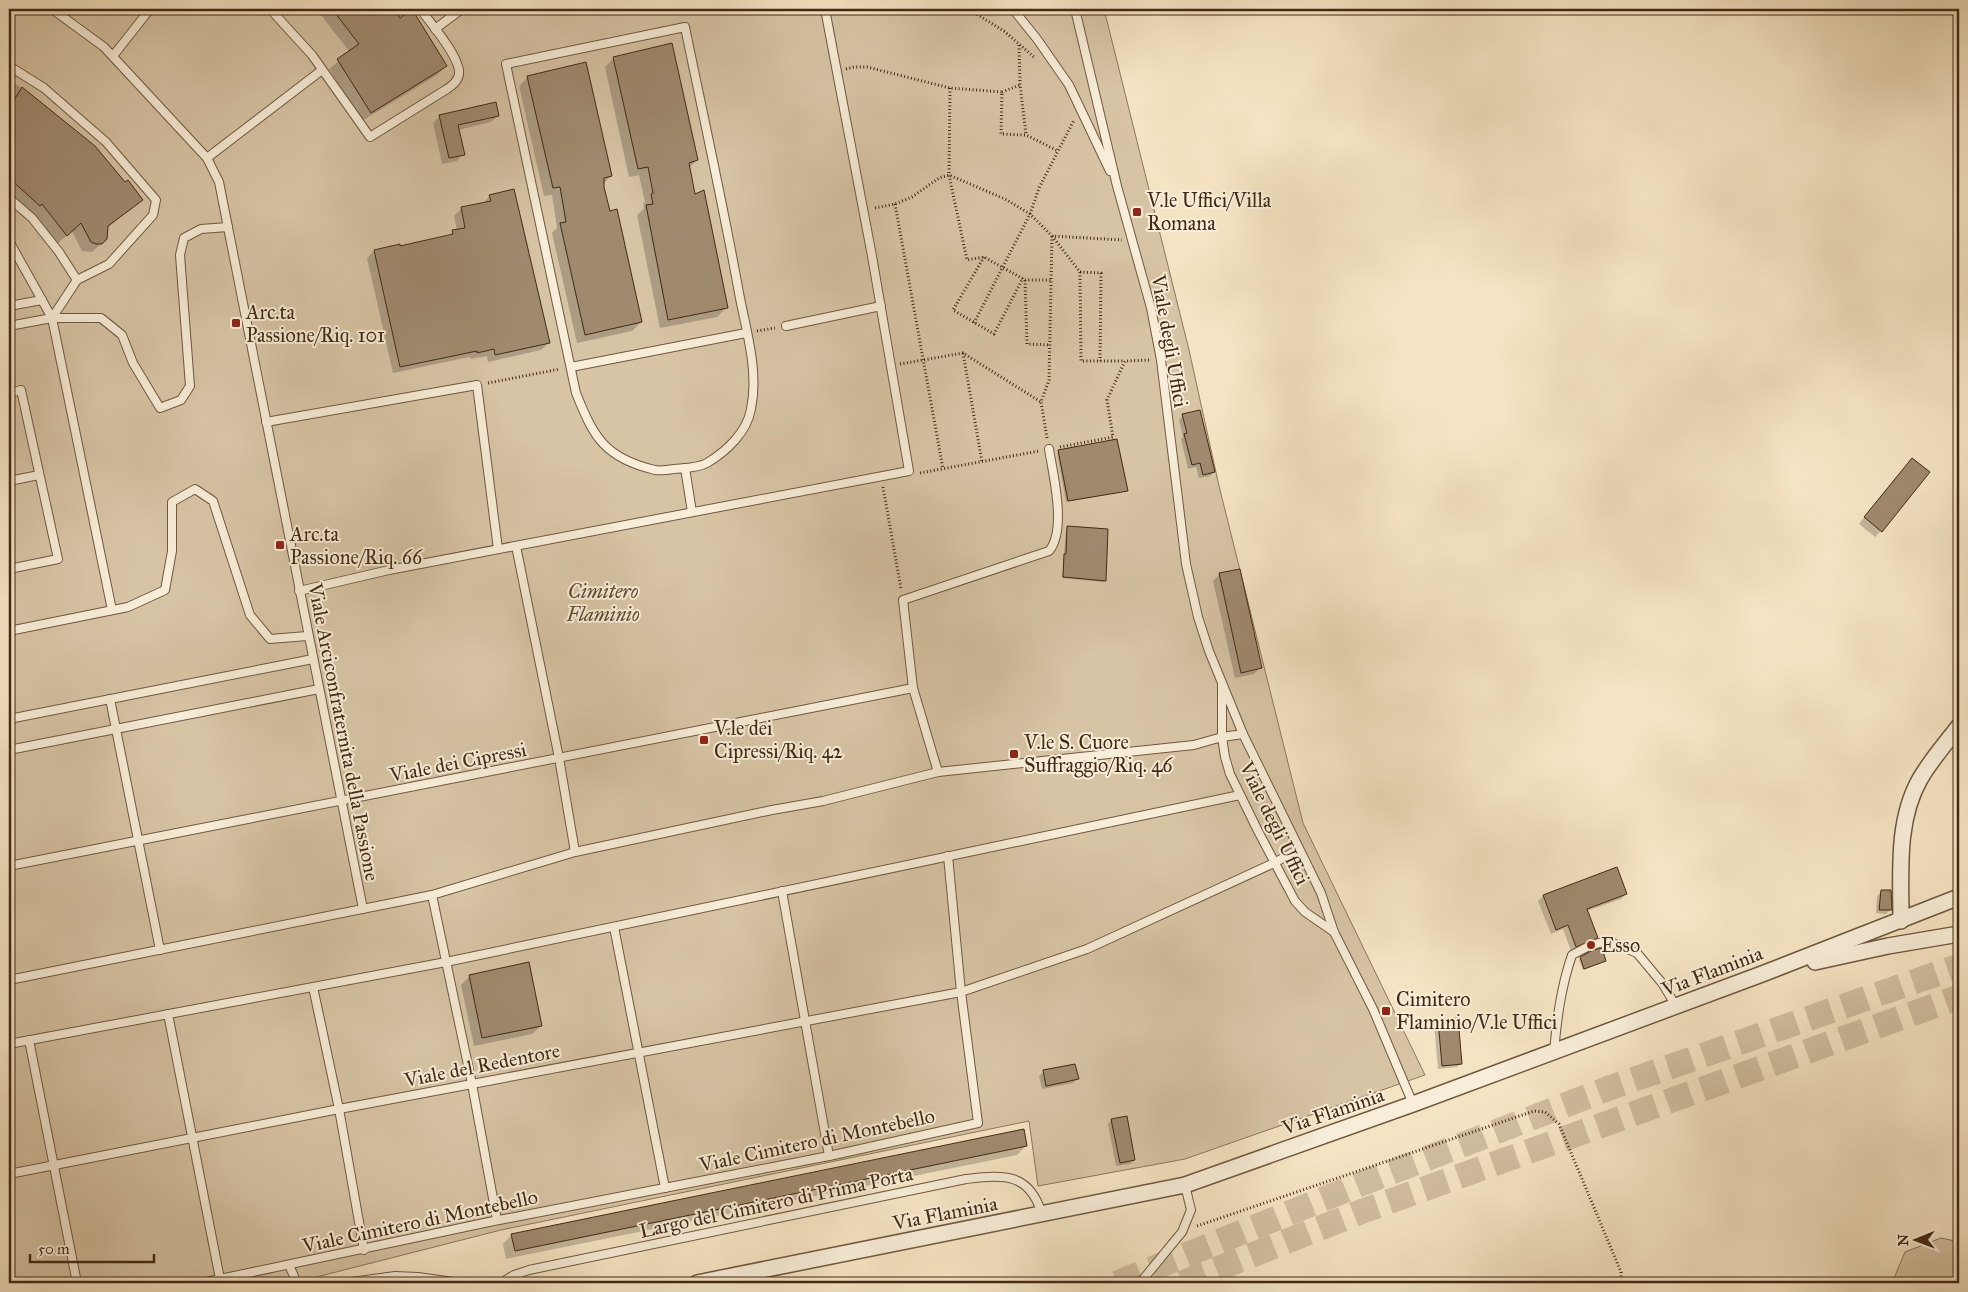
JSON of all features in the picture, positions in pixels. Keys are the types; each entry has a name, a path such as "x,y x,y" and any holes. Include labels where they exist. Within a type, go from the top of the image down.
{"street":[{"path":"1901,921 1902,841 1912,797 1925,772 1959,726"},
{"name":"Via Flaminia","path":"697,1283 1184,1185 1554,1052 1901,921 1959,897"},
{"path":"1762,974 1888,946 1959,934"}],"lane":[{"name":"Viale Arciconfraternita della Passione","path":"52,9 104,46 207,158 219,182 307,636 363,909"},
{"path":"113,56 150,9"},
{"path":"270,9 312,55 370,137 447,89 455,83 458,76 458,64 420,9"},
{"path":"435,29 462,9"},
{"path":"299,591 389,570 909,471 881,306 826,9"},
{"path":"1012,9 1053,60 1080,106 1117,186"},
{"name":"Viale degli Uffici","path":"1076,9 1117,186 1151,308 1161,360 1191,592 1205,639 1244,734 1321,893 1334,932 1377,1016 1413,1104"},
{"path":"685,27 732,254 746,333 754,376 751,410 744,430 726,448 706,463 658,471 632,463 608,450 589,426 576,393 506,64 685,27"},
{"path":"9,66 44,88 106,142 156,200 153,215 109,264 77,280 52,318"},
{"path":"207,158 322,70"},
{"path":"9,198 32,218 77,280"},
{"path":"9,326 52,318 101,318 122,335 133,363 160,408 181,400 190,386 180,255 184,238 201,229 228,227"},
{"path":"9,241 52,318 112,610"},
{"path":"9,306 42,300"},
{"path":"786,326 881,306"},
{"path":"571,366 746,333"},
{"path":"266,422 478,385 498,549"},
{"path":"9,393 21,390 58,559 9,569"},
{"path":"938,772 913,688 903,600 1018,563 1049,551 1055,542 1057,519 1056,496 1049,449"},
{"path":"685,468 692,512"},
{"path":"9,481 39,475"},
{"path":"9,631 128,607 165,590 172,551 172,502 195,489 214,501 250,615 270,639 307,636"},
{"path":"516,546 576,852"},
{"path":"9,719 313,659"},
{"name":"Viale degli Uffici","path":"1222,681 1222,737 1227,763 1240,795 1274,863 1299,906 1334,932"},
{"name":"Viale dei Cipressi","path":"9,866 913,688"},
{"path":"9,750 319,689"},
{"path":"110,699 160,950"},
{"path":"9,980 432,895 576,852 823,801 938,772 1194,745 1222,737 1244,734"},
{"path":"9,1044 446,962 1240,795"},
{"path":"948,856 961,992 1087,949 1274,863 1299,849"},
{"path":"782,891 829,1156"},
{"path":"432,895 472,1084 497,1220"},
{"path":"614,927 665,1188"},
{"path":"1554,1052 1556,1019 1562,983 1572,955 1591,944 1608,941 1637,953 1662,983 1676,1006"},
{"path":"313,987 339,1109 364,1250"},
{"name":"Viale del Redentore","path":"9,1174 339,1109 961,992"},
{"name":"Viale Cimitero di Montebello","path":"201,1283 364,1250 497,1220 829,1156 978,1123 961,992"},
{"path":"168,1014 220,1279"},
{"path":"29,1040 77,1283"},
{"name":"Largo del Cimitero di Prima Porta","path":"501,1283 514,1275 529,1270 966,1179 992,1176 1016,1180 1031,1190 1038,1199 1042,1214"},
{"path":"1140,1283 1182,1232 1191,1210 1184,1185"},
{"path":"289,1265 298,1283"},
{"path":"344,1283 396,1276 460,1283 501,1283"}],"path":[{"path":"968,9 1004,31 1040,62"},
{"path":"1019,44 1020,85 1026,135"},
{"path":"838,73 854,67 867,67 950,88 1002,92 1020,85"},
{"path":"950,88 948,123 949,175 967,260 984,257 1024,279 1051,280"},
{"path":"1002,92 1001,134 1026,135 1058,151"},
{"path":"974,323 1030,214 1039,188 1080,106"},
{"path":"863,211 895,204 912,197 939,178 949,175 1005,199 1030,214 1052,236 1080,272 1081,361 1161,360"},
{"path":"895,204 943,469"},
{"path":"1052,236 1133,241"},
{"path":"1049,449 1041,402 1049,380 1052,236"},
{"path":"984,257 953,310 994,334 1024,279"},
{"path":"1080,272 1101,273 1100,361"},
{"path":"1024,279 1027,344 1050,345"},
{"path":"746,333 786,326"},
{"path":"963,352 982,462"},
{"path":"891,366 963,352 1041,402"},
{"path":"909,471 921,474 1113,437 1107,400 1125,361"},
{"path":"478,385 571,366"},
{"path":"881,476 903,600"},
{"path":"1182,1232 1534,1111 1545,1112 1559,1124 1621,1272 1621,1283"}],"green space":[{"name":"Cimitero Flaminio","path":"9,9 1104,9 1189,350 1219,486 1303,823 1425,1075 1185,1159 1038,1186 1029,1121 501,1230 293,1283 9,1283"},
{"path":"1941,1238 1959,1242 1959,1283 1892,1283 1905,1252"}],"building":[{"path":"332,9 394,9 400,18 412,9 447,66 371,113 337,59 359,44"},
{"path":"672,43 698,160 689,163 695,194 704,190 728,308 668,320 646,205 653,204 648,167 638,169 613,57"},
{"path":"586,62 612,176 604,178 604,187 610,211 617,209 642,322 585,335 560,223 566,222 560,187 553,188 527,76"},
{"path":"22,87 95,146 125,182 128,180 143,200 108,226 107,239 102,244 91,242 81,223 67,236 42,204 40,206 9,178 9,108"},
{"path":"496,102 499,116 458,125 465,155 449,158 439,115"},
{"path":"514,189 550,343 495,355 494,349 477,353 477,351 400,367 374,250 453,234 452,230 465,228 461,207 491,201 489,195"},
{"path":"1200,410 1215,472 1203,475 1200,463 1192,465 1184,434 1187,433 1182,414"},
{"path":"1117,439 1128,491 1068,501 1058,450"},
{"path":"1912,458 1930,472 1882,532 1864,517"},
{"path":"1067,526 1108,529 1106,581 1063,577"},
{"path":"1240,569 1262,668 1241,673 1219,573"},
{"path":"1617,867 1627,894 1587,909 1598,938 1576,947 1568,925 1556,930 1543,895"},
{"path":"1881,890 1891,890 1892,910 1879,910"},
{"path":"1602,948 1606,961 1584,969 1580,957 1593,950"},
{"path":"529,962 542,1026 482,1038 469,975"},
{"path":"1458,1018 1462,1064 1442,1066 1438,1020"},
{"path":"1075,1064 1079,1079 1046,1086 1043,1070"},
{"path":"1127,1116 1135,1160 1120,1163 1111,1119"},
{"path":"1024,1129 1027,1146 515,1251 511,1234"}],"tunnel":[{"path":"1117,1283 1358,1185 1612,1087 1959,966"},
{"path":"1182,1283 1363,1211 1959,997"}],"place":[{"name":"V.le Uffici/Villa Romana","path":"1137,212"},
{"name":"Arc.ta Passione/Riq. 101","path":"236,323"},
{"name":"Arc.ta Passione/Riq. 66","path":"280,545"},
{"name":"V.le dei Cipressi/Riq. 42","path":"704,740"},
{"name":"V.le S. Cuore Suffraggio/Riq. 46","path":"1014,754"},
{"name":"Esso","path":"1591,945"},
{"name":"Cimitero Flaminio/V.le Uffici","path":"1386,1011"}]}
